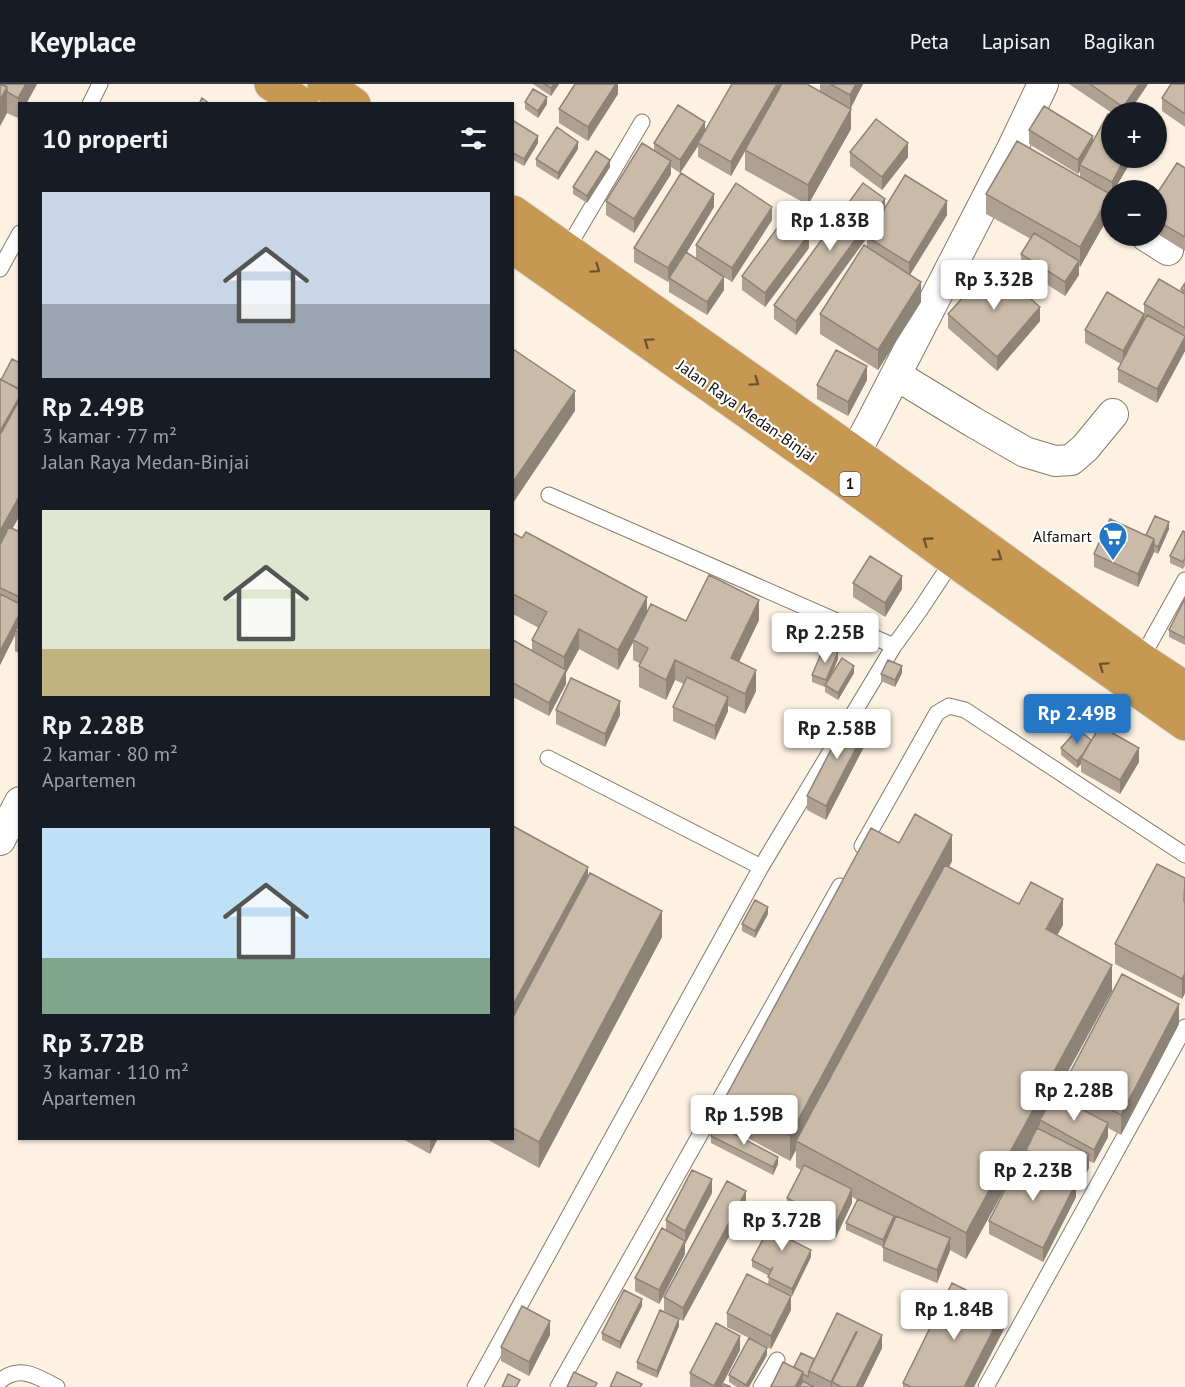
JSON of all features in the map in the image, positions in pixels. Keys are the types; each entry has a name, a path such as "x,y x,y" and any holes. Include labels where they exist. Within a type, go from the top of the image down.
{"highway":[{"path":"272,84 299,102"},
{"path":"324,84 351,102"},
{"name":"Jalan Raya Medan-Binjai","path":"514,213 567,249 846,464 953,560 1185,724"},
{"name":"Jalan Raya Medan-Binjai","path":"514,248 1185,688"}],"street":[{"path":"846,464 1023,153 1043,84"},
{"path":"896,375 1025,452 1055,461 1071,460 1085,448 1113,414"},
{"path":"0,840 18,806"}],"lane":[{"path":"91,102 100,84"},
{"path":"567,249 642,122"},
{"path":"0,269 18,237"},
{"path":"549,495 894,646"},
{"path":"475,1387 761,867 894,646 953,560"},
{"path":"1141,659 1185,580"},
{"path":"558,1387 937,713 949,706 965,710 1185,855"},
{"path":"548,759 761,867"},
{"path":"986,1387 1185,1027"},
{"path":"761,1387 777,1359"},
{"path":"0,1381 7,1375 23,1372 57,1387"}],"building":[{"path":"0,84 7,87 0,100"},
{"path":"2,84 26,84 18,98 7,92 7,87"},
{"path":"575,84 616,84 588,127 559,109"},
{"path":"732,84 777,84 731,162 698,143"},
{"path":"782,84 807,84 851,109 808,185 745,150"},
{"path":"830,84 856,84 850,95"},
{"path":"1090,84 1139,84 1126,102 1116,102"},
{"path":"1171,84 1185,84 1185,114 1162,98"},
{"path":"533,89 547,97 538,111 525,102"},
{"path":"678,105 705,122 680,160 654,143"},
{"path":"1044,106 1093,136 1078,160 1029,130"},
{"path":"876,119 908,143 882,177 850,152"},
{"path":"514,121 538,136 524,159 514,154"},
{"path":"557,127 578,142 558,173 536,159"},
{"path":"1101,127 1101,168 1120,168 1113,180 1108,180 1080,165"},
{"path":"1017,141 1101,189 1101,210 1080,247 986,194"},
{"path":"642,143 671,161 634,219 606,201"},
{"path":"596,151 610,160 587,196 573,187"},
{"path":"1177,163 1185,168 1185,237 1167,226 1166,180"},
{"path":"681,173 714,194 668,268 634,248"},
{"path":"905,175 947,201 909,263 867,237"},
{"path":"736,183 772,207 732,268 696,245"},
{"path":"863,183 885,199 796,321 774,305"},
{"path":"786,216 809,234 765,293 742,276"},
{"path":"1034,233 1079,261 1065,282 1021,254"},
{"path":"864,245 921,282 878,350 820,314"},
{"path":"686,252 724,277 707,302 669,278"},
{"path":"992,265 1040,307 997,357 948,314"},
{"path":"1159,279 1185,294 1185,328 1144,304"},
{"path":"1107,292 1144,314 1123,351 1085,330"},
{"path":"1147,315 1185,336 1157,389 1118,369"},
{"path":"514,350 575,391 514,481"},
{"path":"836,350 867,366 848,402 817,385"},
{"path":"12,359 18,362 18,388 1,380"},
{"path":"0,379 18,389 18,400 0,431"},
{"path":"18,403 18,499 0,531 0,435"},
{"path":"1155,516 1169,522 1158,547 1154,545 1154,539 1146,535"},
{"path":"1110,519 1154,539 1138,574 1094,554"},
{"path":"9,527 18,531 18,596 0,588 0,545"},
{"path":"1183,531 1185,532 1185,558 1183,562 1170,556"},
{"path":"526,532 647,597 618,650 579,629 564,657 532,640 547,612 514,595 514,534 522,538"},
{"path":"870,556 902,576 885,603 853,583"},
{"path":"709,575 759,600 731,658 756,670 745,694 675,660 666,680 639,666 648,648 633,640 651,604 686,621"},
{"path":"0,594 18,603 18,617 0,651"},
{"path":"1185,598 1185,638 1169,630"},
{"path":"514,641 566,670 549,703 514,684"},
{"path":"824,647 838,652 826,680 812,675"},
{"path":"842,658 854,666 838,693 825,685"},
{"path":"888,660 902,666 895,680 881,674"},
{"path":"687,677 728,697 715,726 673,707"},
{"path":"571,678 620,701 605,734 556,710"},
{"path":"849,715 868,725 826,806 807,796"},
{"path":"1100,726 1139,748 1120,780 1081,758"},
{"path":"1078,729 1091,740 1077,761 1061,748"},
{"path":"915,814 952,835 790,1135 724,1100 871,828 899,843"},
{"path":"514,827 588,867 514,1003"},
{"path":"1157,864 1185,878 1185,973 1182,979 1115,944"},
{"path":"945,865 1019,904 1031,882 1063,899 1046,929 1112,965 966,1233 796,1141"},
{"path":"590,873 662,911 539,1142 514,1129 514,1015"},
{"path":"755,900 768,907 755,931 742,924"},
{"path":"1122,974 1179,1004 1121,1115 1064,1084"},
{"path":"1054,1095 1108,1123 1094,1150 1040,1120"},
{"path":"717,1125 778,1157 773,1167 711,1136"},
{"path":"1037,1128 1089,1154 1078,1176 1026,1150"},
{"path":"1023,1155 1076,1183 1043,1248 989,1221"},
{"path":"804,1165 852,1189 836,1223 787,1198"},
{"path":"692,1170 712,1179 685,1231 666,1220"},
{"path":"727,1181 746,1191 683,1308 664,1297"},
{"path":"858,1199 894,1216 883,1240 846,1223"},
{"path":"778,1211 796,1220 787,1238 811,1250 792,1289 768,1277 773,1267 771,1270 752,1260"},
{"path":"896,1216 950,1238 937,1270 883,1247"},
{"path":"662,1228 685,1241 659,1290 635,1278"},
{"path":"747,1274 791,1296 771,1336 727,1313"},
{"path":"952,1283 1004,1309 964,1387 911,1387 903,1383"},
{"path":"624,1290 642,1299 620,1342 602,1333"},
{"path":"522,1306 550,1321 529,1362 501,1347"},
{"path":"660,1310 679,1319 657,1371 637,1362"},
{"path":"837,1313 882,1335 856,1387 842,1387 832,1382 857,1332 831,1382 809,1371"},
{"path":"716,1323 740,1336 714,1386 690,1373"},
{"path":"749,1338 767,1348 746,1385 729,1375"},
{"path":"801,1353 814,1359 808,1377 794,1367"},
{"path":"783,1362 803,1372 795,1387 771,1387"},
{"path":"574,1372 597,1383 595,1387 567,1387"},
{"path":"617,1372 642,1384 640,1387 610,1387"},
{"path":"508,1374 520,1380 516,1387 502,1387"},
{"path":"803,1381 814,1387 799,1387"}],"place":[{"name":"Alfamart","path":"1113,562"}]}
